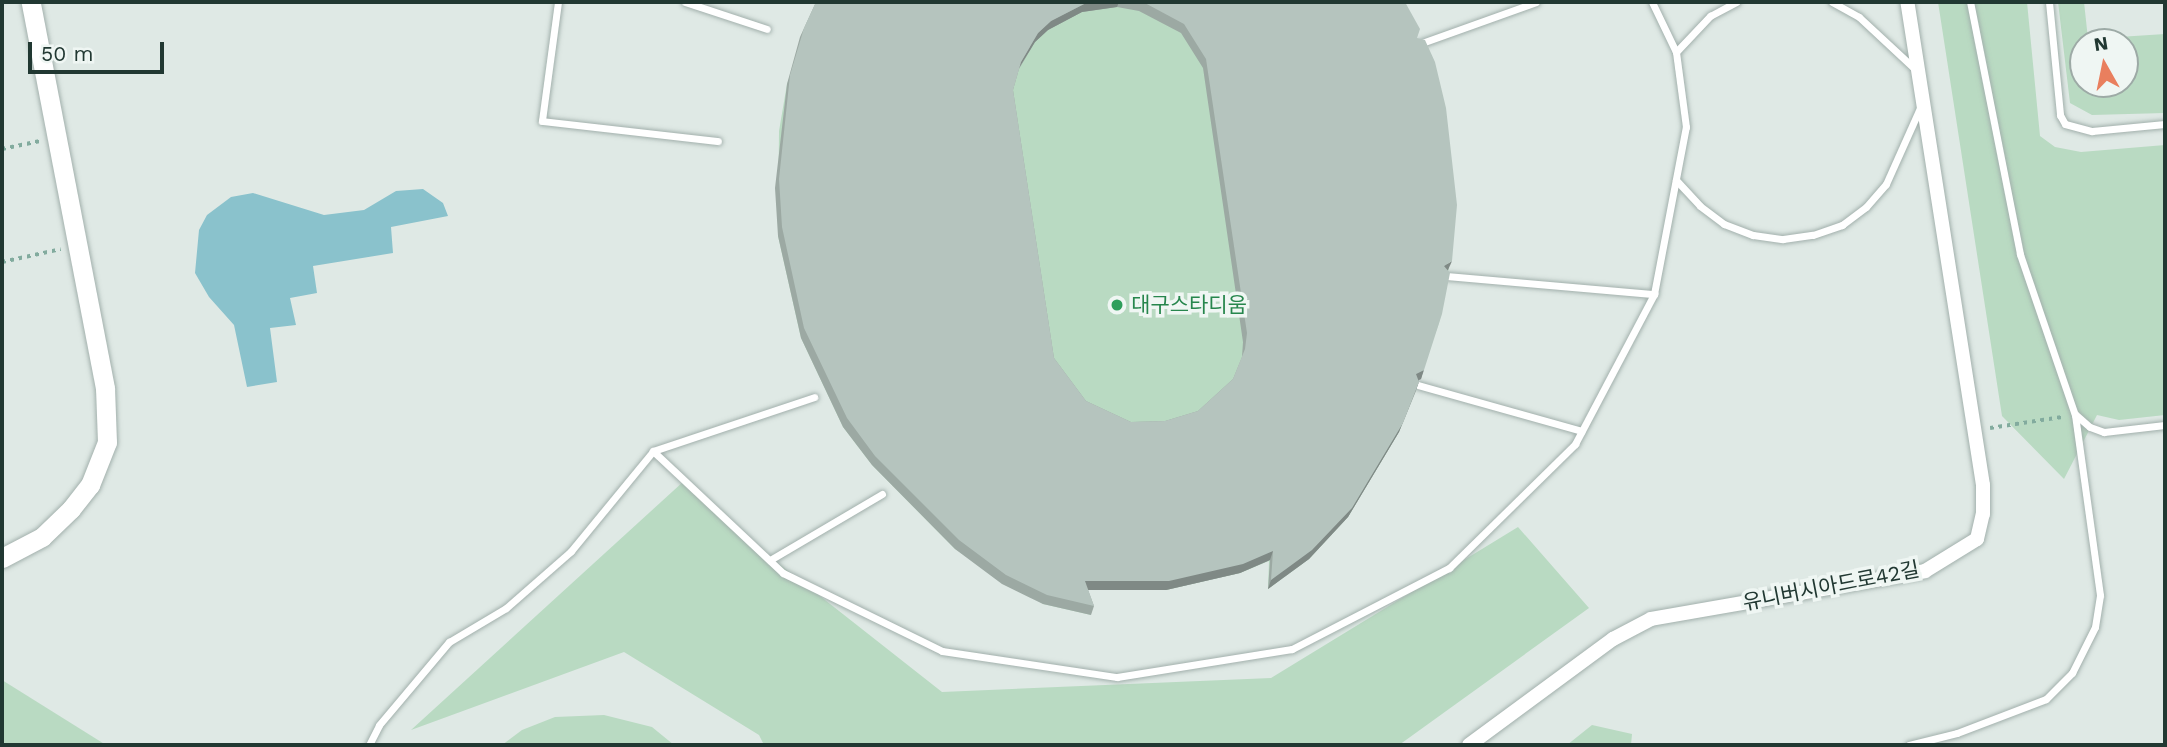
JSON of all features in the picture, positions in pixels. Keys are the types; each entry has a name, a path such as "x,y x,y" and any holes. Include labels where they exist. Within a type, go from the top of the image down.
{"main road":[{"path":"2,558 42,537 71,509 90,485 107,442 106,388 31,2"}],"street":[{"name":"유니버시아드로42길","path":"1469,745 1613,639 1651,619 1925,570 1977,539 1983,514 1975,431 1907,2"}],"lane":[{"path":"558,2 542,121 718,141"},
{"path":"685,2 768,29"},
{"path":"1419,44 1536,2"},
{"path":"653,451 783,573 942,651 1117,677 1292,649 1450,568 1575,444 1654,294 1686,127 1676,52 1652,2"},
{"path":"1676,52 1710,16 1736,2"},
{"path":"1832,2 1859,18 1920,73"},
{"path":"1909,745 1957,733 2046,699 2072,673 2090,638 2100,595 2075,415 2020,254 1970,2"},
{"path":"2049,2 2060,115 2065,124 2092,131 2165,124"},
{"path":"1676,180 1700,206 1724,224 1753,235 1783,239 1813,235 1858,213 1886,184 1924,98"},
{"path":"1447,276 1654,294"},
{"path":"1418,385 1582,431"},
{"path":"369,745 379,725 449,642 506,608 571,551 653,451 814,397"},
{"path":"2075,415 2090,427 2104,432 2165,425"},
{"path":"770,561 882,494"}],"path":[{"path":"2,149 57,138"},
{"path":"2,262 78,246"},
{"path":"1975,431 2075,415"}],"green space":[{"name":"대구스타디움","path":"817,2 1397,2 1449,267 1439,323 1399,432 1348,517 1309,559 1268,589 1269,561 1240,573 1166,590 1082,590 1091,615 1043,604 955,549 872,465 843,427 801,338 778,236 779,131 787,84"},
{"path":"1938,2 2027,2 2040,136 2055,147 2081,152 2165,145 2165,415 2119,420 2097,415 2064,479 2002,416"},
{"path":"2058,2 2084,2 2087,28 2069,28 2069,95"},
{"path":"2165,34 2165,113 2092,115 2070,103 2069,98 2139,98 2139,36"},
{"path":"684,481 778,563 942,692 1271,678 1518,527 1589,608 1399,745 764,745 759,735 624,652 411,730"},
{"path":"2,680 106,745 2,745"},
{"path":"604,715 652,727 674,745 502,745 522,730 555,717"},
{"path":"1592,725 1632,734 1631,745 1567,745"}],"water":[{"path":"423,189 443,203 448,216 391,227 393,253 313,266 317,293 290,298 296,325 270,328 277,382 247,387 234,325 209,297 195,273 199,230 207,215 231,197 253,193 324,215 364,210 396,191"}],"building":[{"name":"대구스타디움","path":"816,2 1092,2 1051,21 1038,33 1021,62 1013,90 1054,358 1086,401 1131,422 1165,421 1198,411 1233,379 1245,349 1247,333 1206,59 1184,24 1143,2 1405,2 1420,29 1417,38 1425,40 1435,62 1446,108 1457,205 1452,261 1444,266 1450,273 1442,314 1424,370 1416,374 1419,382 1403,423 1352,508 1312,550 1271,580 1273,551 1243,564 1169,581 1085,581 1094,606 1047,595 1006,575 959,540 875,456 847,418 804,328 782,227 779,179 790,75 804,28"}],"place":[{"name":"대구스타디움","path":"1117,305"}]}
